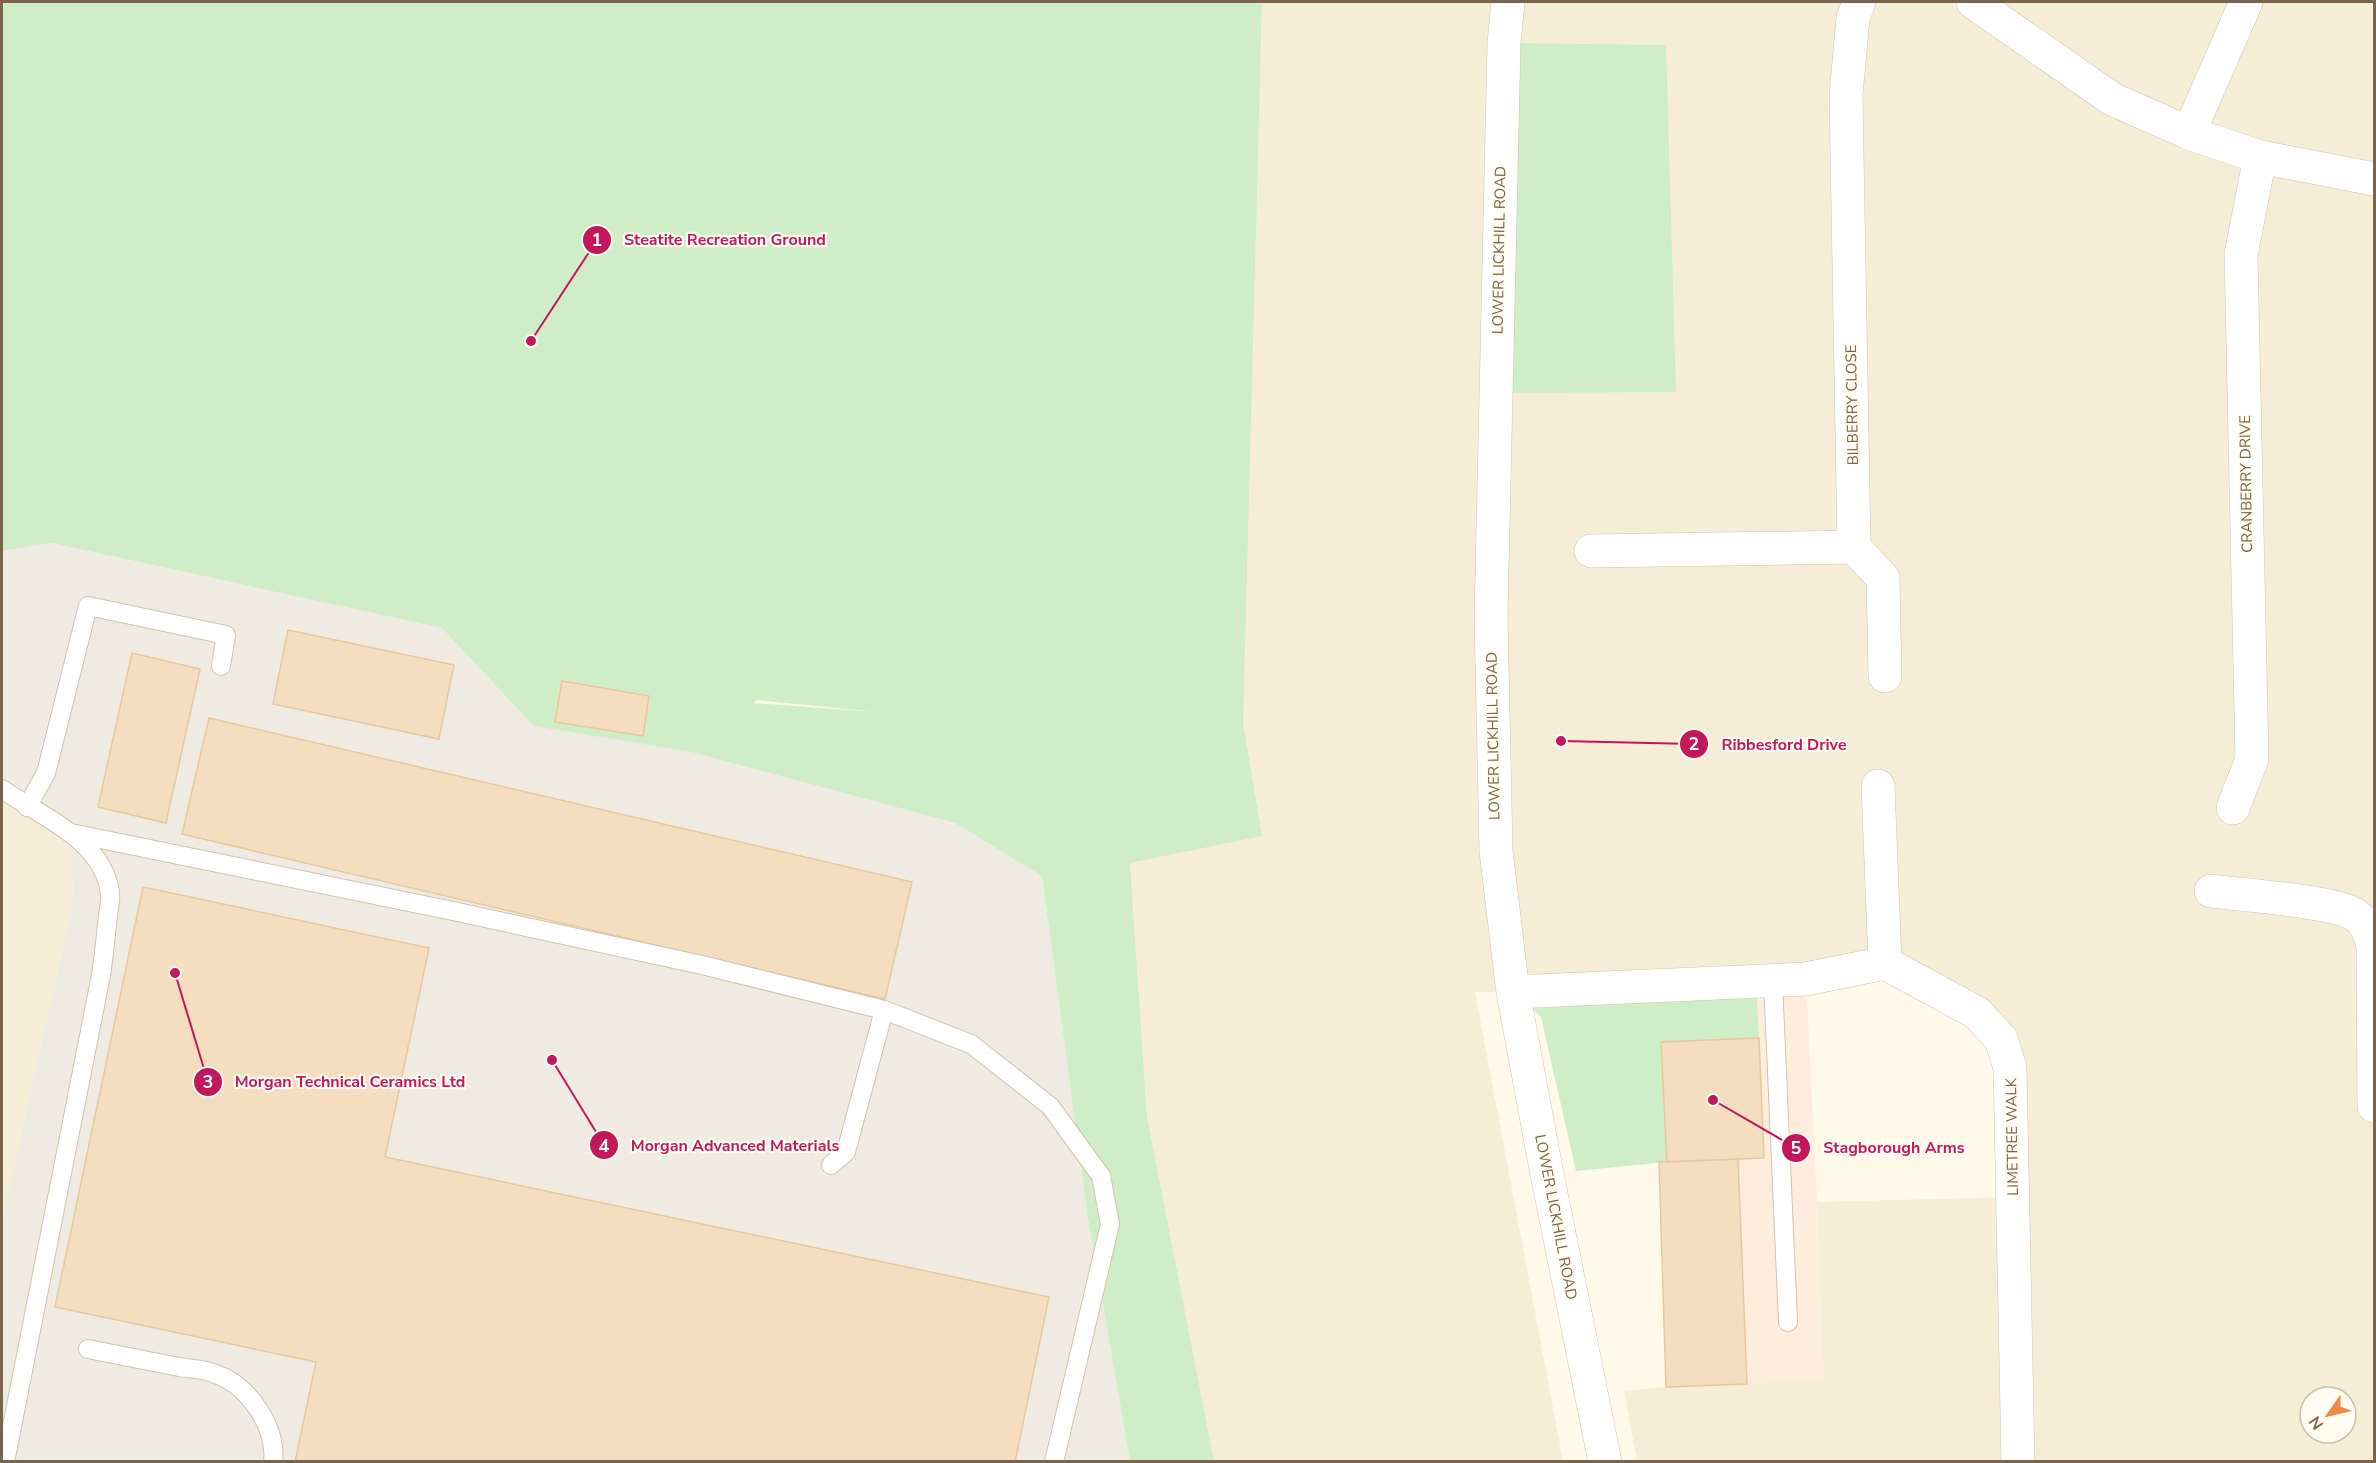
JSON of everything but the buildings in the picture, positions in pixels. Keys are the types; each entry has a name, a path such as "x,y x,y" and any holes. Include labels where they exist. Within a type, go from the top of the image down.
{"street":[{"name":"LOWER LICKHILL ROAD","path":"1508,2 1504,43 1491,616 1496,852 1513,992 1605,1461"},
{"name":"BILBERRY CLOSE","path":"1854,547 1846,95 1853,18 1859,2"},
{"path":"1973,2 2112,99 2189,133 2260,157 2374,179"},
{"path":"2189,133 2246,2"},
{"name":"CRANBERRY DRIVE","path":"2233,808 2252,759 2241,255 2260,157"},
{"path":"1591,551 1854,547 1883,578 1885,676"},
{"path":"1513,992 1806,979 1885,963 1878,786"},
{"path":"2211,891 2321,905 2353,913 2366,925 2373,945 2374,1106"},
{"name":"LIMETREE WALK","path":"1885,963 1977,1013 2001,1039 2010,1068 2018,1461"}],"lane":[{"path":"27,807 46,772 88,606 226,635 221,666"},
{"path":"2,789 71,833 96,855 111,894 101,975 4,1461"},
{"path":"71,833 702,965 884,1010 971,1044 1050,1106 1101,1176 1110,1224 1054,1461"},
{"path":"1773,981 1788,1322"},
{"path":"831,1165 846,1152 884,1010"},
{"path":"88,1349 216,1374 238,1388 253,1403 265,1421 272,1435 273,1461"}],"shaded area":[{"path":"1262,2 2374,2 2374,1461 1637,1461 1624,1391 1823,1379 1817,1202 2013,1197 2001,1039 1884,963 1513,992 1475,992 1563,1461 1214,1461 1147,1116 1130,863 1262,835 1242,715"},
{"path":"50,543 442,628 526,717 691,752 955,823 1042,876 1088,1219 1130,1461 2,1461 2,1218 73,903 71,833 2,789 2,551"},
{"path":"2,789 71,833 73,903 2,1218"},
{"path":"1806,979 1823,1379 1747,1384 1738,1159 1764,1157 1756,982"}],"green space":[{"path":"2,2 1262,2 1243,722 1262,836 1130,863 1147,1116 1214,1461 1130,1461 1088,1219 1042,876 955,823 691,752 534,726 442,628 51,543 2,551","holes":["757,700 875,712 754,703"]},
{"path":"1504,43 1666,45 1676,392 1496,393"},
{"path":"1756,982 1759,1038 1661,1042 1667,1162 1576,1171 1541,1017 1513,992"}],"place":[{"name":"Steatite Recreation Ground","path":"531,341"},
{"name":"Ribbesford Drive","path":"1561,741"},
{"name":"Morgan Technical Ceramics Ltd","path":"175,973"},
{"name":"Morgan Advanced Materials","path":"552,1060"},
{"name":"Stagborough Arms","path":"1713,1100"}]}
